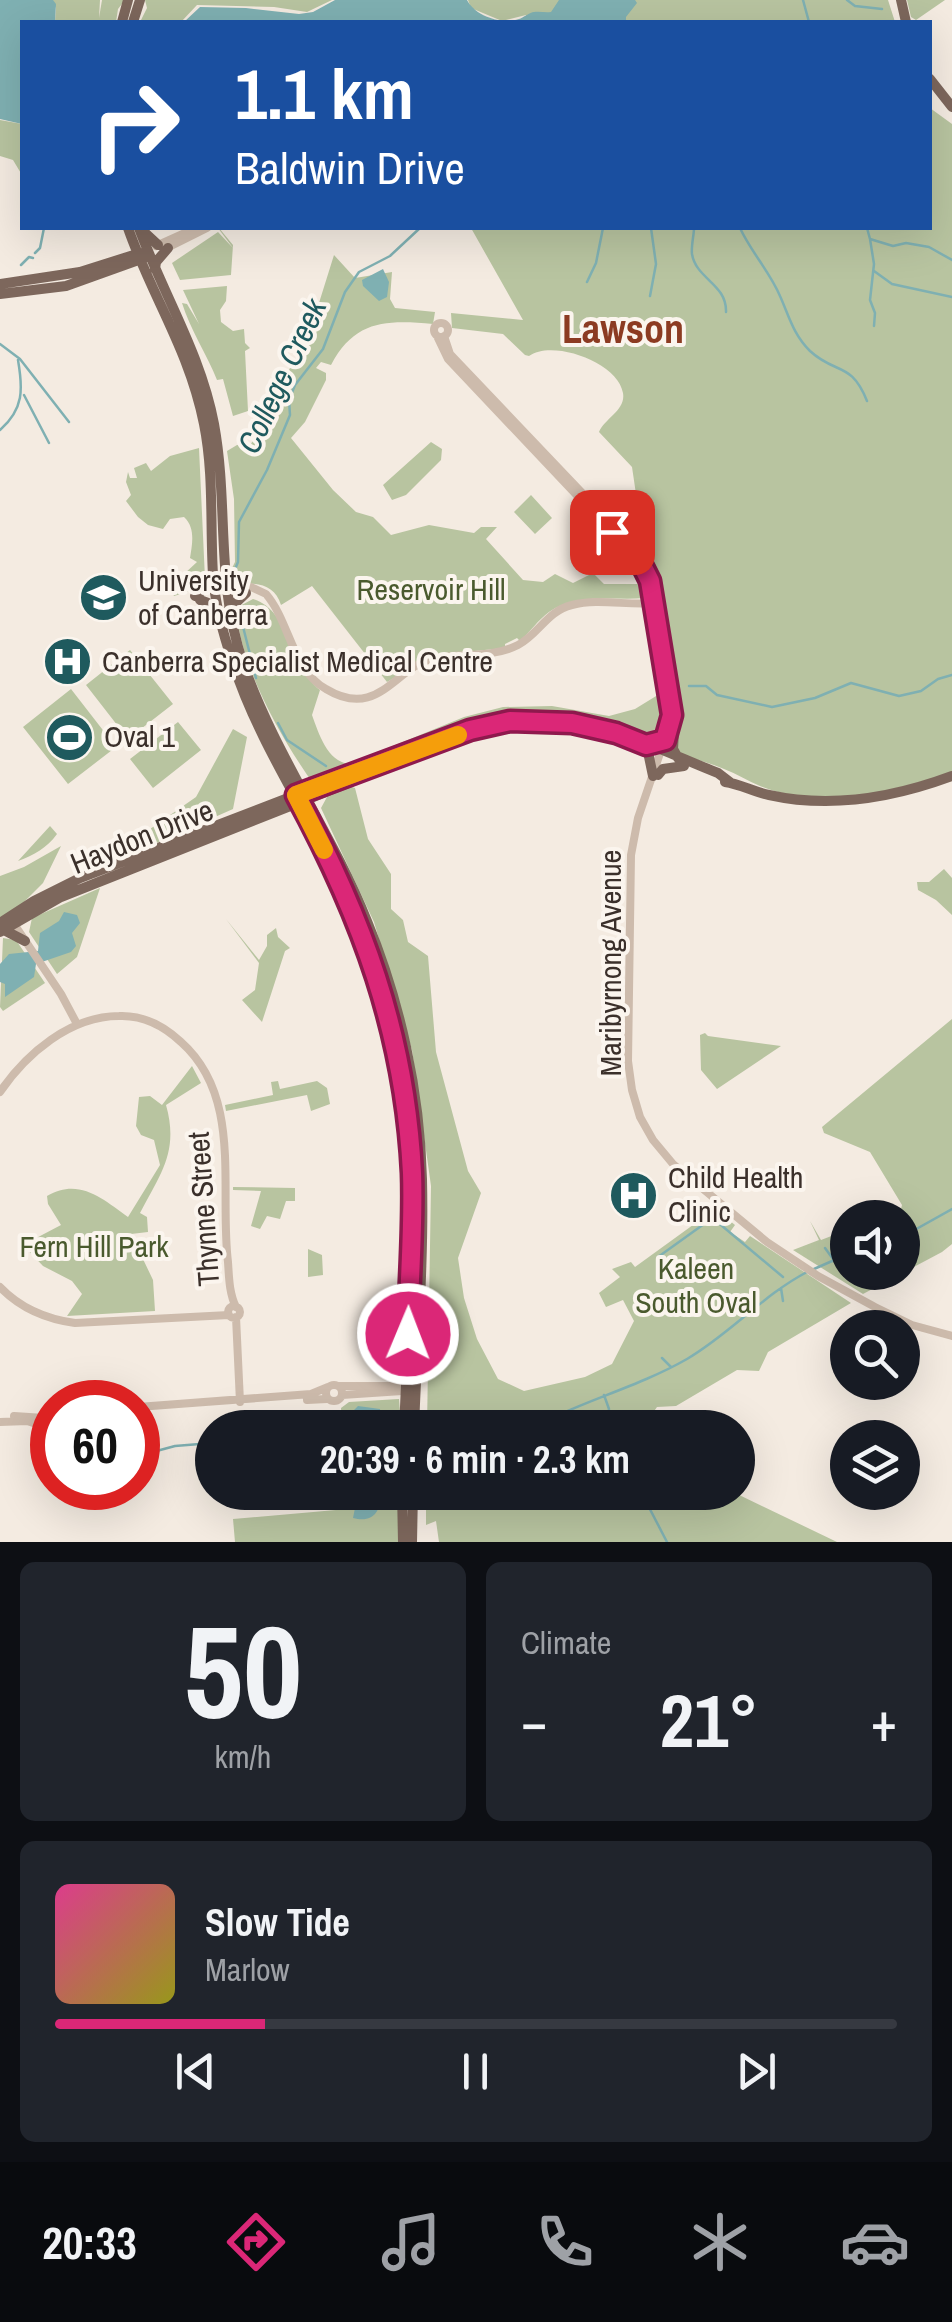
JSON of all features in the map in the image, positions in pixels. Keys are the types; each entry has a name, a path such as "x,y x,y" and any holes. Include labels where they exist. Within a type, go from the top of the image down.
{"main road":[{"path":"932,82 952,107"},
{"path":"129,230 132,240 151,252 155,269 187,334 208,400 218,453 223,570 230,593 228,610 253,689 349,878"},
{"path":"141,230 156,262 155,269"},
{"path":"121,264 132,240"},
{"path":"0,294 66,286 151,252"},
{"path":"151,252 162,304 188,363 205,430 212,496 214,581 198,598 208,603 221,626 250,707 289,782 304,795 307,815 361,928 392,1028 402,1076 412,1174 405,1410"},
{"path":"0,284 121,264 139,273 162,304"},
{"path":"222,524 217,539 220,587 230,593"},
{"path":"214,581 230,593"},
{"path":"228,610 230,593"},
{"path":"221,626 230,593"},
{"path":"304,795 470,730 502,722 553,721 595,728 731,782 788,798 846,801 888,796 952,776"},
{"path":"647,748 671,735 681,762"},
{"path":"647,748 654,778"},
{"path":"654,778 663,769 681,762"},
{"path":"382,765 323,796 318,810 386,974 411,1079 422,1174 405,1386 410,1410"},
{"path":"289,782 274,808 307,815"},
{"path":"304,795 351,782"},
{"name":"Haydon Drive","path":"8,923 84,882 128,870 304,795"},
{"name":"Haydon Drive","path":"91,870 274,808"},
{"path":"91,870 106,875 128,870"},
{"path":"84,882 94,881 91,870"},
{"name":"Haydon Drive","path":"8,923 84,882"},
{"path":"28,942 30,914"},
{"path":"8,923 28,942"},
{"path":"402,1510 403,1542"},
{"path":"412,1542 413,1510"}],"street":[{"path":"151,252 192,230"},
{"path":"151,252 202,230"},
{"path":"440,336 445,356 641,563 655,601 677,710 671,735"},
{"path":"230,593 258,589 272,602 312,679 335,694 358,698 384,691 430,659 517,646 551,614 568,606 655,601"},
{"name":"Maribyrnong Avenue","path":"671,735 636,826 632,855 628,1061 635,1103 653,1140 672,1164 737,1220 818,1276 906,1322 952,1336"},
{"path":"28,942 80,1023"},
{"name":"Thynne Street","path":"0,1092 28,1058 80,1023 123,1016 151,1022 178,1039 203,1068 216,1096 222,1132 231,1312 75,1323 30,1310 0,1288"},
{"path":"231,1312 240,1401"},
{"path":"160,1408 311,1394 328,1386 340,1391 405,1386"},
{"path":"327,1399 328,1386"},
{"path":"240,1401 334,1402 340,1391"},
{"path":"0,1420 30,1420"}],"green space":[{"path":"52,0 100,0 99,18 102,0 125,0 116,20 55,20"},
{"path":"145,0 332,0 307,12 197,5 183,20 141,20 147,8"},
{"path":"468,0 888,0 894,20 526,20 526,15 500,20 471,8"},
{"path":"907,0 945,0 916,20 911,17"},
{"path":"932,109 952,124 952,772 881,792 807,797 760,786 680,754 679,712 659,578 630,535 640,521 632,467 599,432 623,399 618,382 583,356 553,350 529,356 503,334 452,328 451,313 523,320 472,230 932,230"},
{"path":"0,120 20,124 20,172 13,160 0,156"},
{"path":"218,232 233,248 231,275 180,280 172,263"},
{"name":"Reservoir Hill","path":"334,255 355,278 392,272 390,299 395,308 435,312 433,324 386,323 361,331 340,350 331,365 321,362 316,368 326,373 326,380 305,422 291,438 333,490 356,512 373,517 391,535 429,525 474,533 481,527 497,527 486,539 523,580 543,582 555,574 573,583 593,573 604,584 646,584 645,598 571,602 549,612 520,641 517,638 505,644 505,648 434,655 387,682 312,586 281,605 264,586 237,584 236,574 230,572 235,562 234,499 227,451 251,444 257,432 252,429 253,413 265,404 271,391 278,392 295,358 299,360 303,354"},
{"path":"227,286 221,322 233,331 244,329 245,343 250,348 245,351 248,411 233,416 223,379 217,380 182,303 187,304 199,324 183,290"},
{"path":"431,442 442,449 441,460 406,495 392,500 383,485"},
{"path":"199,448 205,579 191,591 174,596 170,587 197,562 190,558 190,526 184,517 170,519 163,529 148,525 126,501 131,495 126,482 128,472 130,478 137,478 134,468 146,463 151,471 170,456"},
{"path":"531,495 552,518 535,534 514,512"},
{"path":"253,599 275,615 302,668 320,690 312,715 325,746 341,762 349,764 464,717 503,707 552,706 609,716 635,709 661,693 666,696 669,715 663,738 648,739 585,719 518,716 480,724 315,786 276,724 245,654 236,608"},
{"path":"130,650 173,704 128,739 86,685"},
{"name":"Oval 1","path":"71,689 116,747 68,784 23,727"},
{"path":"178,722 201,750 153,788 130,759"},
{"path":"233,729 247,737 233,809 136,852 130,843 196,797"},
{"name":"Kaleen South Oval","path":"355,788 368,839 391,874 391,909 403,920 408,942 428,956 436,1052 468,1171 481,1193 458,1258 464,1298 477,1339 498,1379 524,1391 585,1377 612,1364 634,1321 623,1300 606,1307 599,1293 620,1277 612,1269 631,1262 635,1267 715,1209 735,1225 730,1232 745,1242 750,1236 851,1303 830,1310 830,1315 768,1352 759,1371 737,1370 676,1406 655,1410 427,1410 431,1186 412,1050 374,922 321,808 327,797"},
{"path":"50,826 57,834 53,839 18,861"},
{"path":"61,846 43,883 0,920 0,876"},
{"path":"944,869 952,878 952,915 918,890 917,882 929,882"},
{"path":"100,888 77,957 57,974 29,932 32,918"},
{"path":"226,919 259,960 267,946 267,935 276,928 278,937 290,948 285,951 262,1022 242,1000 255,990 259,963"},
{"path":"3,938 16,940 45,983 3,1011 0,1007"},
{"path":"952,1019 952,1244 920,1264 920,1200 899,1200 870,1152 824,1133 822,1127"},
{"path":"700,1035 781,1046 717,1089 701,1070"},
{"name":"Fern Hill Park","path":"192,1066 201,1083 166,1105 169,1149 140,1213 147,1217 148,1232 131,1234 153,1280 155,1311 67,1316 82,1294 72,1281 43,1266 23,1245 61,1225 47,1196 80,1190 100,1197 128,1217 160,1165 154,1140 141,1135 136,1126 139,1097 150,1096 162,1105"},
{"path":"278,1081 280,1089 317,1081 327,1088 330,1104 311,1111 307,1095 226,1111 225,1105 273,1095 271,1082"},
{"path":"233,1187 295,1188 295,1201 286,1201 280,1219 267,1216 260,1229 251,1226 261,1191"},
{"path":"810,1221 821,1240 830,1237 830,1273 793,1250 819,1240"},
{"path":"308,1249 322,1255 323,1275 308,1277"},
{"path":"399,1399 400,1410 341,1410 349,1402"},
{"path":"755,1503 837,1542 439,1542 436,1521 426,1525 426,1510 755,1510"},
{"path":"336,1510 400,1510 400,1542 235,1542 233,1519"}],"water":[{"path":"0,0 53,0 55,20 20,20 20,124 0,119"},
{"path":"335,0 467,0 482,15 500,20 186,20 200,7 313,12"},
{"path":"559,0 635,0 637,3 626,17 512,20 532,12 551,12"},
{"path":"383,269 389,282 387,297 379,301 362,280"},
{"path":"64,912 77,915 80,923 72,933 76,946 71,952 36,964 34,977 5,997 0,964 9,954 38,951 40,933 59,921"},
{"path":"358,1406 380,1410 354,1410"},
{"path":"355,1510 377,1510 365,1519 353,1518"}],"waterway":[{"path":"803,0 808,20"},
{"path":"847,0 855,6 882,9"},
{"path":"35,253 44,230"},
{"name":"College Creek","path":"233,574 238,562 239,522 290,415 289,400 295,385 323,349 345,292 359,272 390,256 418,230"},
{"path":"587,282 596,263 603,230"},
{"path":"650,296 656,264 651,230"},
{"path":"694,230 695,263 722,295 726,312"},
{"path":"741,230 776,287 804,345 849,374 867,401"},
{"path":"868,230 870,239 893,246 906,243 929,247 952,260"},
{"path":"870,239 874,326"},
{"path":"21,265 33,258"},
{"path":"874,271 892,284 952,297"},
{"path":"0,344 20,359 69,422"},
{"path":"0,430 18,406 18,360"},
{"path":"24,395 49,443"},
{"path":"238,607 256,678"},
{"path":"689,686 706,686 717,695 772,707 815,698 851,683 899,696 921,691 952,675"},
{"path":"278,723 287,740 326,766"},
{"path":"920,1227 952,1209"},
{"path":"707,1222 715,1220 783,1277"},
{"path":"658,1257 704,1224"},
{"path":"825,1248 830,1255"},
{"path":"814,1269 830,1262"},
{"path":"570,1410 687,1359 807,1272"},
{"path":"781,1288 783,1301"},
{"path":"662,1358 671,1367"},
{"path":"604,1395 609,1410"},
{"path":"160,1450 195,1444"},
{"path":"650,1510 667,1542"}],"slow traffic":[{"path":"324,850 296,795 458,735"}],"place":[{"name":"University of Canberra","path":"103,598"},
{"name":"Canberra Specialist Medical Centre","path":"67,662"},
{"name":"Oval 1","path":"69,737"},
{"name":"Child Health Clinic","path":"633,1195"}],"district":[{"name":"Lawson","path":"623,329"}],"route":[{"path":"408,1334 412,1174 402,1076 378,977 361,928 296,795 470,730 510,721 572,723 646,745 667,739 672,715 648,573 612,532"}]}
